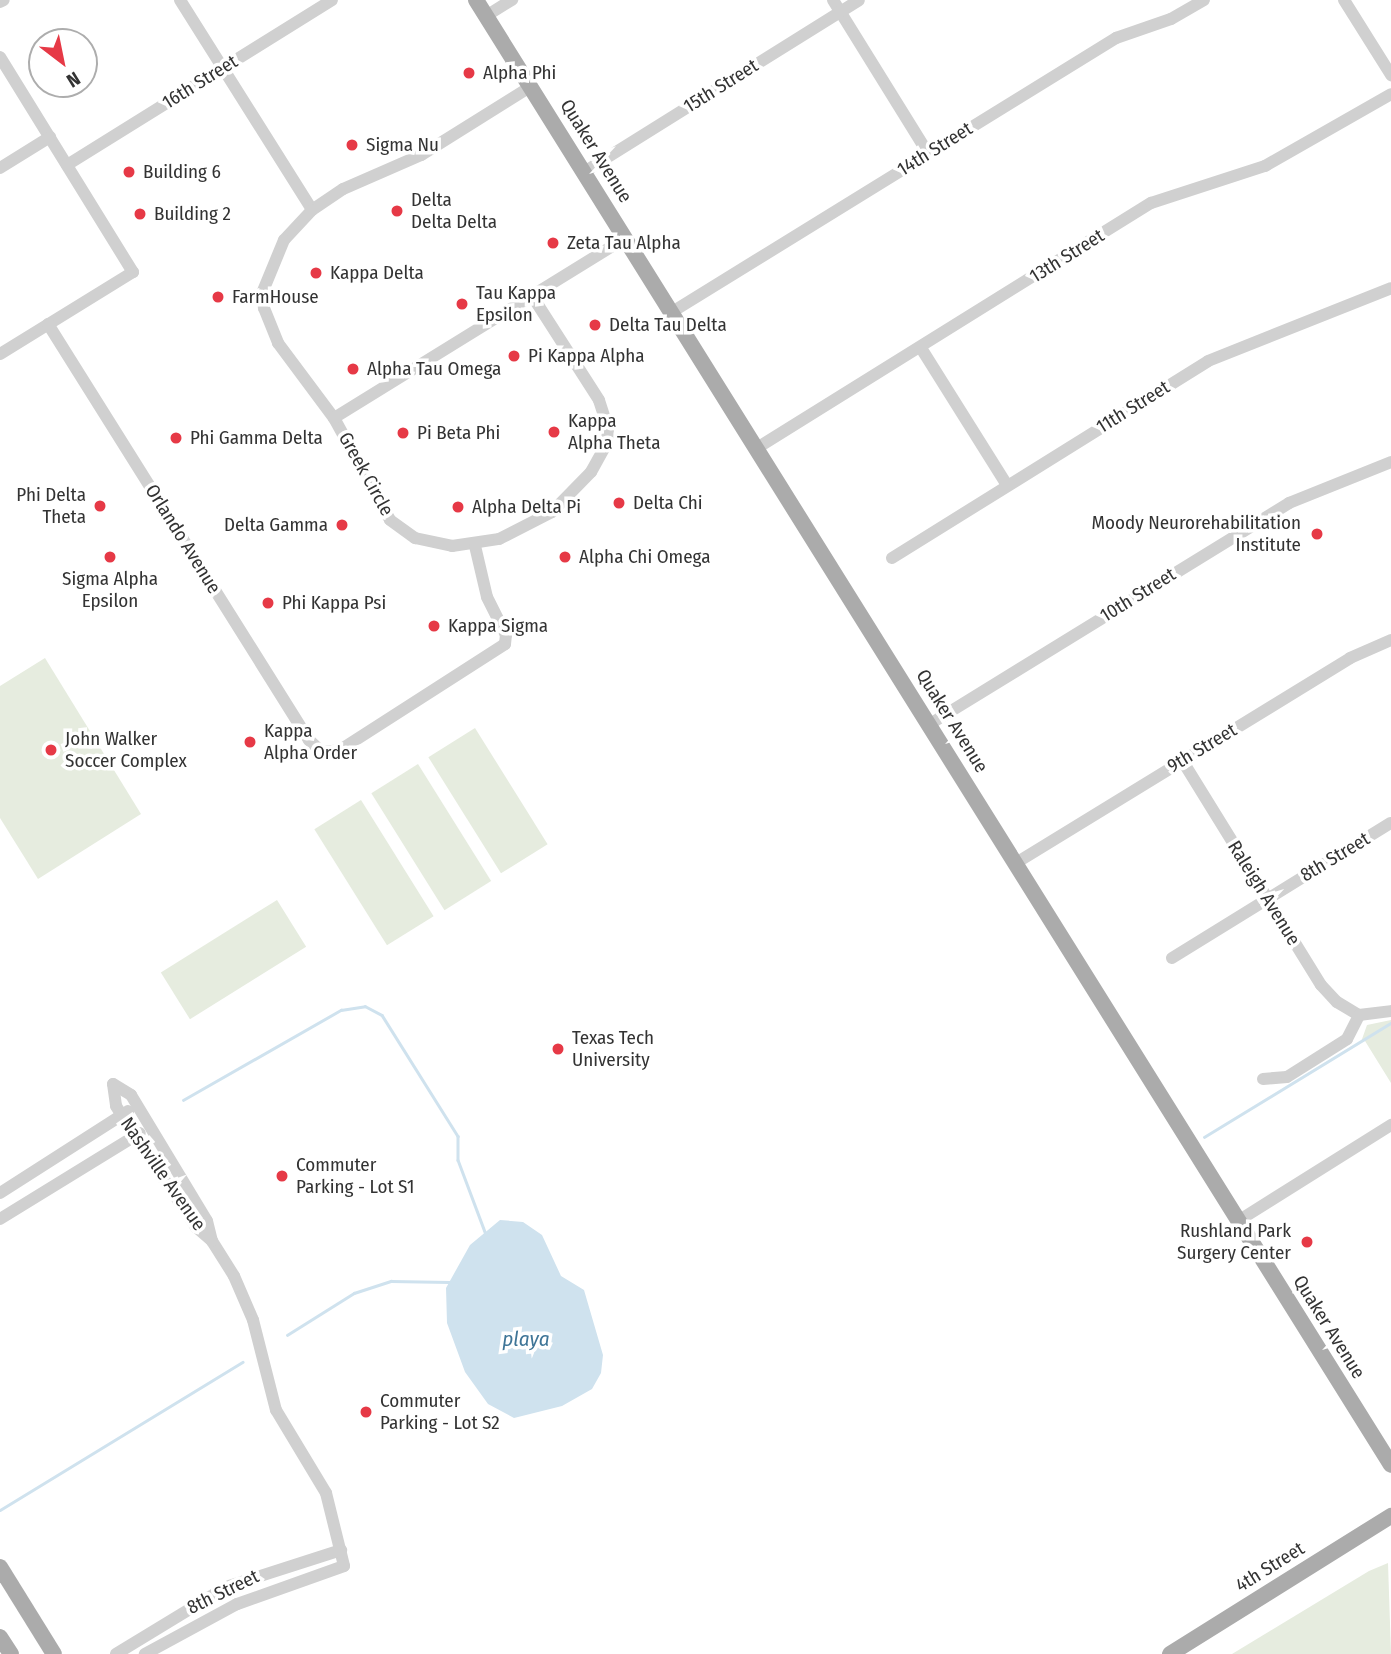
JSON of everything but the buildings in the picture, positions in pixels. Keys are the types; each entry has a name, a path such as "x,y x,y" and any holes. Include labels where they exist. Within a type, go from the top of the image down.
{"main road":[{"name":"Quaker Avenue","path":"476,0 1391,1465"},
{"name":"4th Street","path":"1170,1654 1391,1516"},
{"path":"0,1567 54,1654"},
{"path":"0,1637 11,1654"}],"street":[{"path":"180,0 312,210"},
{"name":"16th Street","path":"67,165 332,0"},
{"path":"486,16 512,0"},
{"path":"832,0 928,153"},
{"name":"15th Street","path":"584,172 859,0"},
{"name":"14th Street","path":"672,312 1116,38 1171,19 1204,0"},
{"path":"1344,0 1391,75"},
{"path":"0,57 133,272 0,354"},
{"name":"Greek Circle","path":"530,87 421,155 343,188 312,210 272,260 264,308 278,343 334,418 390,520 415,538 436,545 475,546 526,528 552,512 592,472 607,443 608,428 599,400 533,297"},
{"name":"13th Street","path":"757,448 1151,203 1265,166 1391,94"},
{"path":"0,168 50,137"},
{"name":"Greek Circle","path":"334,418 626,238"},
{"name":"11th Street","path":"892,558 1208,361 1391,288"},
{"name":"Orlando Avenue","path":"48,324 309,740 322,752 340,750 502,647 507,637 487,597 475,546"},
{"path":"921,348 1007,485"},
{"name":"10th Street","path":"930,724 1289,503 1391,462"},
{"name":"9th Street","path":"1016,863 1350,657 1391,640"},
{"name":"Raleigh Avenue","path":"1182,760 1321,985 1337,1002 1359,1015"},
{"name":"8th Street","path":"1172,958 1391,823"},
{"path":"1263,1079 1287,1077 1347,1039 1359,1015 1391,1011"},
{"name":"Nashville Avenue","path":"212,1241 196,1227 121,1115 113,1084 131,1095 207,1221 212,1241 253,1320 276,1410 326,1493 344,1566"},
{"path":"0,1193 137,1105"},
{"path":"1238,1221 1391,1125"},
{"path":"0,1219 150,1126"},
{"name":"8th Street","path":"116,1654 226,1587 341,1550"},
{"name":"8th Street","path":"145,1654 237,1604 344,1566"}],"shaded area":[{"name":"John Walker Soccer Complex","path":"45,658 141,814 38,879 0,818 0,686"},
{"path":"475,728 548,844 501,873 428,757"},
{"path":"418,764 491,881 444,910 371,793"},
{"path":"361,800 434,916 387,945 314,829"},
{"path":"277,900 306,947 190,1019 161,973"},
{"path":"1391,1020 1391,1083 1365,1041 1361,1042 1367,1025"},
{"path":"1388,1563 1391,1654 1232,1654 1369,1571"}],"water":[{"name":"playa","path":"500,1220 523,1222 542,1235 561,1276 584,1290 603,1355 601,1373 592,1389 562,1406 514,1418 488,1404 465,1372 447,1323 446,1288 470,1245"}],"waterway":[{"path":"183,1100 341,1010 365,1006 382,1015 458,1136 458,1160 485,1232"},
{"path":"1204,1137 1391,1023"},
{"path":"287,1335 354,1293 391,1281 449,1282"},
{"path":"0,1510 242,1362"}],"place":[{"name":"Alpha Phi","path":"469,73"},
{"name":"Sigma Nu","path":"352,145"},
{"name":"Building 6","path":"129,172"},
{"name":"Delta Delta Delta","path":"397,211"},
{"name":"Building 2","path":"140,214"},
{"name":"Zeta Tau Alpha","path":"553,243"},
{"name":"Kappa Delta","path":"316,273"},
{"name":"FarmHouse","path":"218,297"},
{"name":"Tau Kappa Epsilon","path":"462,304"},
{"name":"Delta Tau Delta","path":"595,325"},
{"name":"Pi Kappa Alpha","path":"514,356"},
{"name":"Alpha Tau Omega","path":"353,369"},
{"name":"Kappa Alpha Theta","path":"554,432"},
{"name":"Pi Beta Phi","path":"403,433"},
{"name":"Phi Gamma Delta","path":"176,438"},
{"name":"Delta Chi","path":"619,503"},
{"name":"Phi Delta Theta","path":"100,506"},
{"name":"Alpha Delta Pi","path":"458,507"},
{"name":"Delta Gamma","path":"342,525"},
{"name":"Moody Neurorehabilitation Institute","path":"1317,534"},
{"name":"Sigma Alpha Epsilon","path":"110,557"},
{"name":"Alpha Chi Omega","path":"565,557"},
{"name":"Phi Kappa Psi","path":"268,603"},
{"name":"Kappa Sigma","path":"434,626"},
{"name":"Kappa Alpha Order","path":"250,742"},
{"name":"John Walker Soccer Complex","path":"51,750"},
{"name":"Texas Tech University","path":"558,1049"},
{"name":"Commuter Parking - Lot S1","path":"282,1176"},
{"name":"Rushland Park Surgery Center","path":"1307,1242"},
{"name":"Commuter Parking - Lot S2","path":"366,1412"}]}
